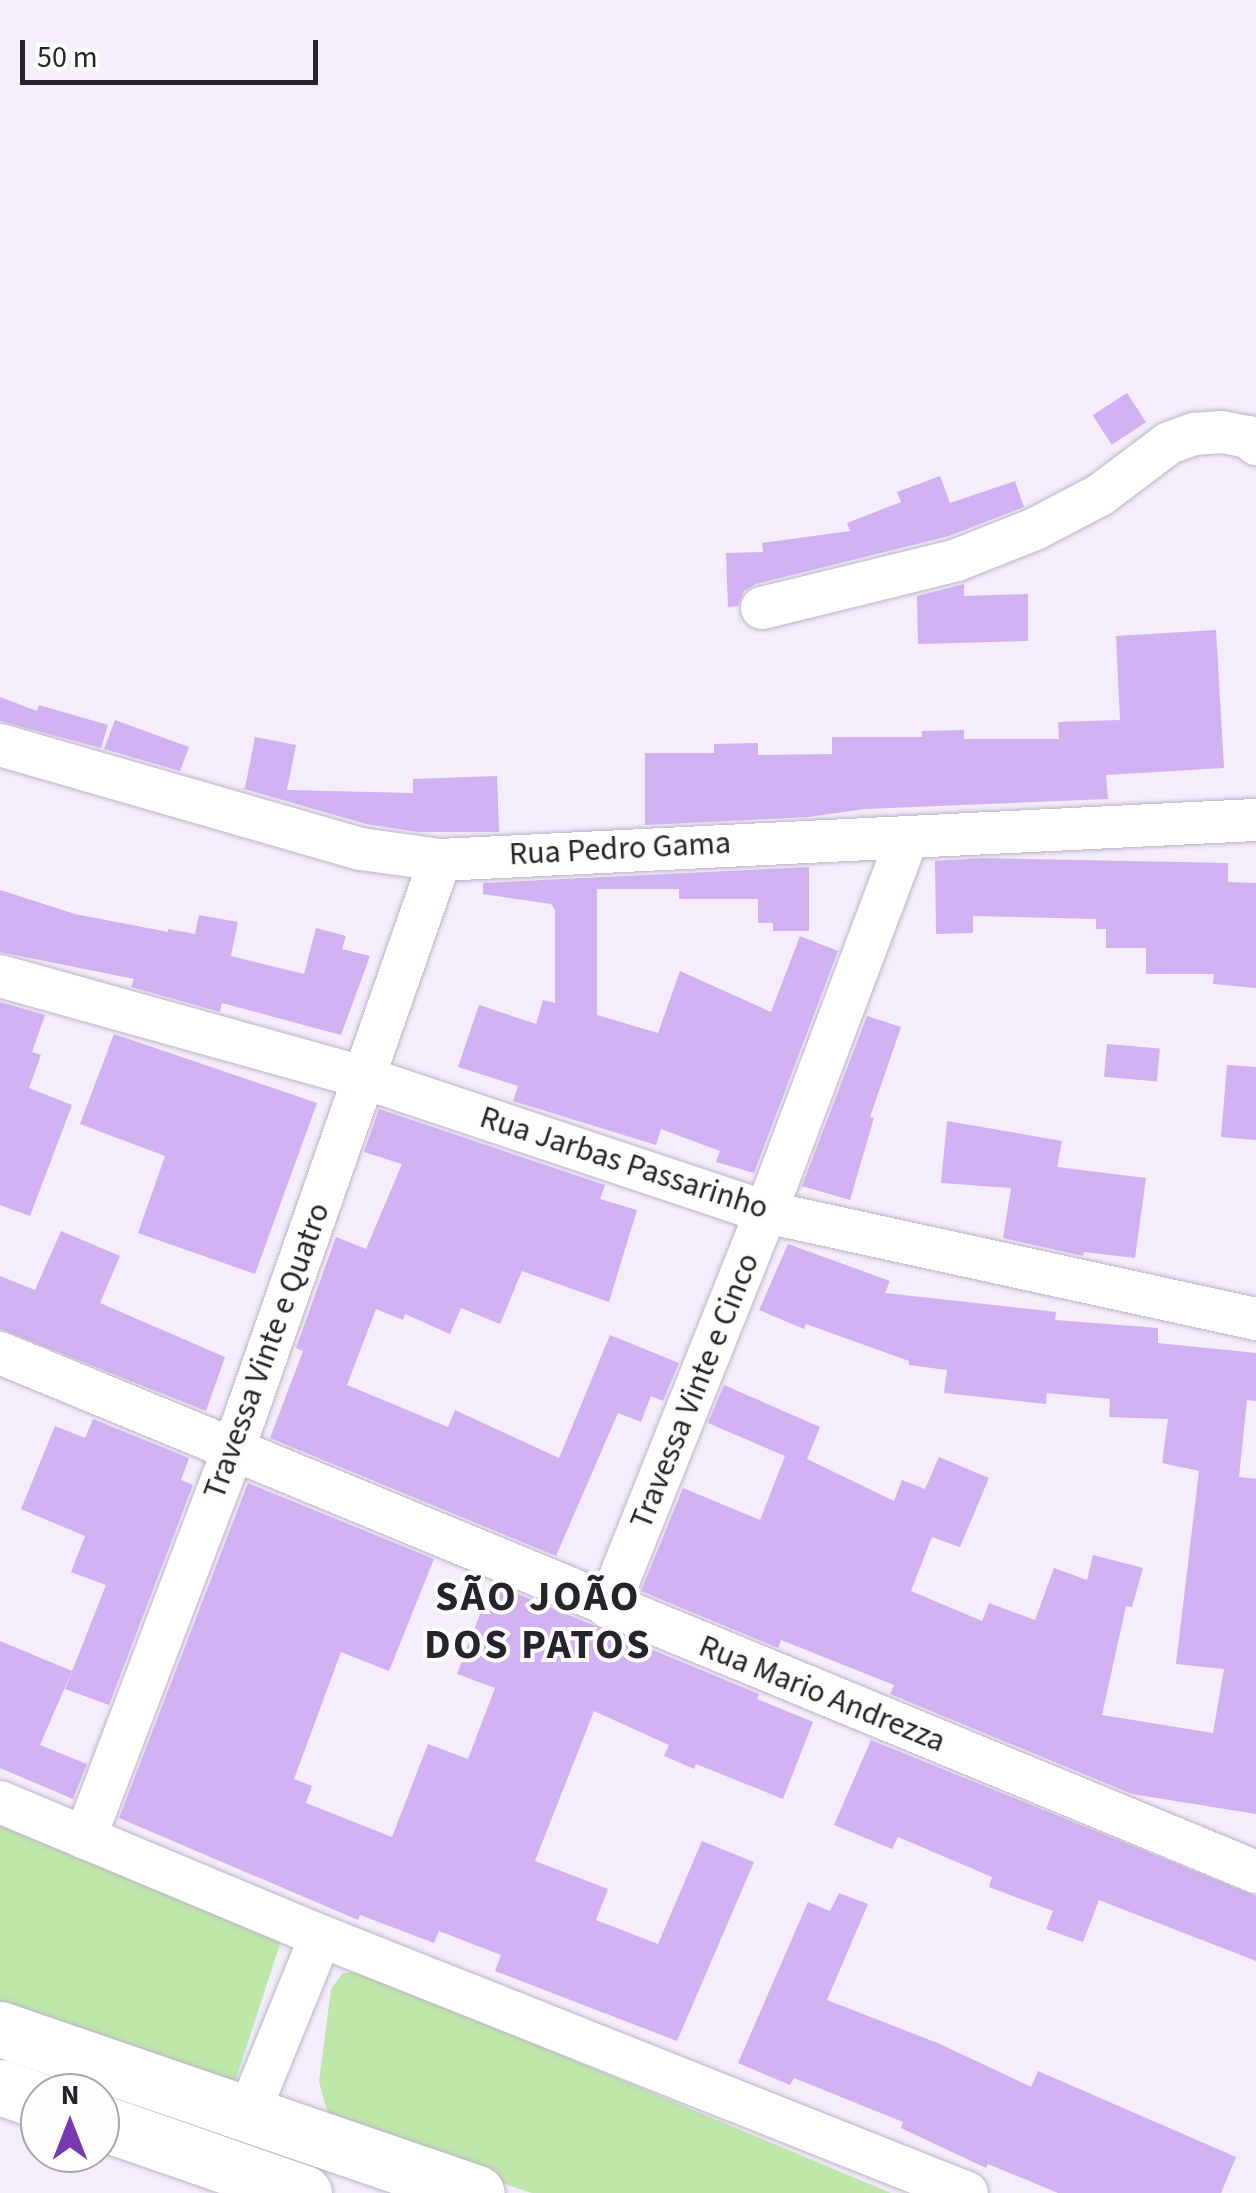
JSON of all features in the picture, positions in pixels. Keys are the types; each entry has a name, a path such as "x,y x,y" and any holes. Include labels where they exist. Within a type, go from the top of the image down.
{"main road":[{"path":"0,2029 249,2112 443,2188"},
{"path":"120,2129 304,2193"}],"street":[{"path":"762,608 956,560 1036,529 1100,495 1170,443 1194,434 1222,432 1248,437 1256,444"},
{"name":"Rua Pedro Gama","path":"0,745 361,849 440,860 1256,820"},
{"name":"Travessa Vinte e Cinco","path":"608,1607 766,1212 907,838"},
{"name":"Travessa Vinte e Quatro","path":"85,1838 233,1451 440,860"},
{"name":"Rua Jarbas Passarinho","path":"0,976 365,1078 766,1212 1256,1319"},
{"name":"Rua Mario Andrezza","path":"0,1353 1256,1872"},
{"path":"0,1802 321,1936 967,2193"},
{"path":"249,2112 321,1936"}],"green space":[{"path":"0,1826 282,1938 233,2088 0,2009"},
{"path":"364,1972 891,2193 532,2193 345,2130 327,2111 319,2082 331,1989 343,1973"}],"building":[{"path":"1127,393 1146,422 1112,445 1093,415"},
{"path":"940,476 950,503 1015,481 1024,507 949,536 756,584 744,591 738,606 728,607 726,553 763,552 762,543 850,531 847,523 901,502 897,492"},
{"path":"964,584 964,596 1028,594 1028,641 918,644 917,596"},
{"path":"1216,630 1224,768 1106,775 1108,799 865,809 809,817 645,825 645,753 714,753 714,744 758,743 758,755 832,754 832,737 922,737 922,731 964,730 964,739 1059,739 1058,722 1120,720 1116,636"},
{"path":"0,697 37,711 39,705 108,725 101,748 0,721"},
{"path":"115,720 189,747 180,771 104,749"},
{"path":"255,737 296,745 287,790 413,793 413,779 497,776 499,832 418,832 366,824 241,788 245,788"},
{"path":"983,858 1228,863 1228,882 1256,883 1256,988 1213,984 1214,974 1146,974 1146,948 1106,948 1106,929 1096,929 1096,919 973,916 973,933 936,934 935,861"},
{"path":"809,867 809,931 773,931 773,923 758,923 758,899 679,899 679,889 597,889 597,1015 658,1033 680,971 771,1012 800,936 838,951 754,1173 716,1162 720,1151 661,1129 656,1145 513,1101 518,1086 458,1067 479,1005 536,1024 543,1000 555,1003 555,910 551,904 483,894 483,883"},
{"path":"0,890 75,914 168,932 195,934 199,915 238,922 231,956 304,974 316,928 346,936 342,949 370,956 341,1035 222,1003 220,1012 131,987 134,979 0,952"},
{"path":"0,1002 45,1015 32,1052 41,1055 29,1088 72,1105 30,1216 0,1205"},
{"path":"867,1016 901,1027 870,1117 874,1118 850,1200 802,1186"},
{"path":"114,1034 317,1103 255,1274 138,1233 165,1156 80,1124"},
{"path":"1107,1044 1160,1049 1157,1081 1104,1077"},
{"path":"1227,1065 1256,1067 1256,1140 1221,1137"},
{"path":"379,1109 605,1185 600,1199 637,1210 609,1302 522,1271 500,1324 461,1308 450,1334 405,1314 403,1320 376,1309 347,1385 448,1427 455,1410 559,1458 610,1335 679,1363 663,1401 651,1396 641,1422 618,1413 556,1556 270,1438 303,1351 296,1348 336,1237 366,1249 402,1164 364,1152"},
{"path":"947,1121 1062,1141 1057,1167 1146,1178 1135,1258 1084,1252 1083,1256 1003,1238 1011,1188 941,1183"},
{"path":"61,1231 120,1256 100,1303 225,1357 206,1411 0,1329 0,1276 35,1290"},
{"path":"788,1244 890,1281 885,1293 1056,1312 1055,1320 1158,1328 1158,1343 1256,1353 1256,1401 1247,1400 1239,1477 1256,1479 1256,1814 1132,1794 890,1694 894,1685 781,1640 778,1648 641,1591 683,1488 760,1520 785,1456 708,1423 724,1385 820,1427 807,1459 894,1501 902,1480 925,1489 939,1457 989,1478 960,1547 932,1537 911,1591 982,1621 989,1603 1035,1620 1054,1568 1087,1580 1093,1555 1143,1568 1132,1607 1126,1606 1102,1715 1213,1733 1224,1669 1176,1664 1199,1471 1162,1463 1168,1419 1109,1417 1110,1399 1047,1393 1046,1404 944,1393 947,1370 909,1365 909,1361 806,1324 804,1329 759,1310"},
{"path":"93,1419 189,1458 181,1480 193,1485 109,1705 65,1689 106,1585 71,1572 85,1536 21,1509 55,1426 85,1438"},
{"path":"248,1483 434,1559 389,1671 341,1652 294,1779 312,1786 306,1803 392,1837 428,1744 468,1759 495,1688 457,1674 492,1583 759,1694 757,1699 813,1722 783,1799 696,1764 694,1769 664,1756 669,1745 594,1711 535,1861 608,1889 596,1920 658,1944 702,1841 754,1862 677,2041 495,1971 501,1955 439,1931 434,1943 360,1915 358,1920 119,1818"},
{"path":"0,1641 72,1671 40,1745 87,1764 73,1799 0,1768"},
{"path":"871,1740 1256,1896 1256,1961 1099,1900 1083,1942 1046,1929 1053,1911 989,1887 992,1877 898,1837 892,1849 834,1825"},
{"path":"839,1893 868,1904 827,2000 940,2044 1031,2087 1038,2071 1236,2157 1221,2193 1058,2193 988,2164 986,2168 901,2128 903,2122 794,2078 790,2085 738,2063 808,1902 830,1911"}],"district":[{"name":"SÃO JOÃO DOS PATOS","path":"538,1621"}]}
